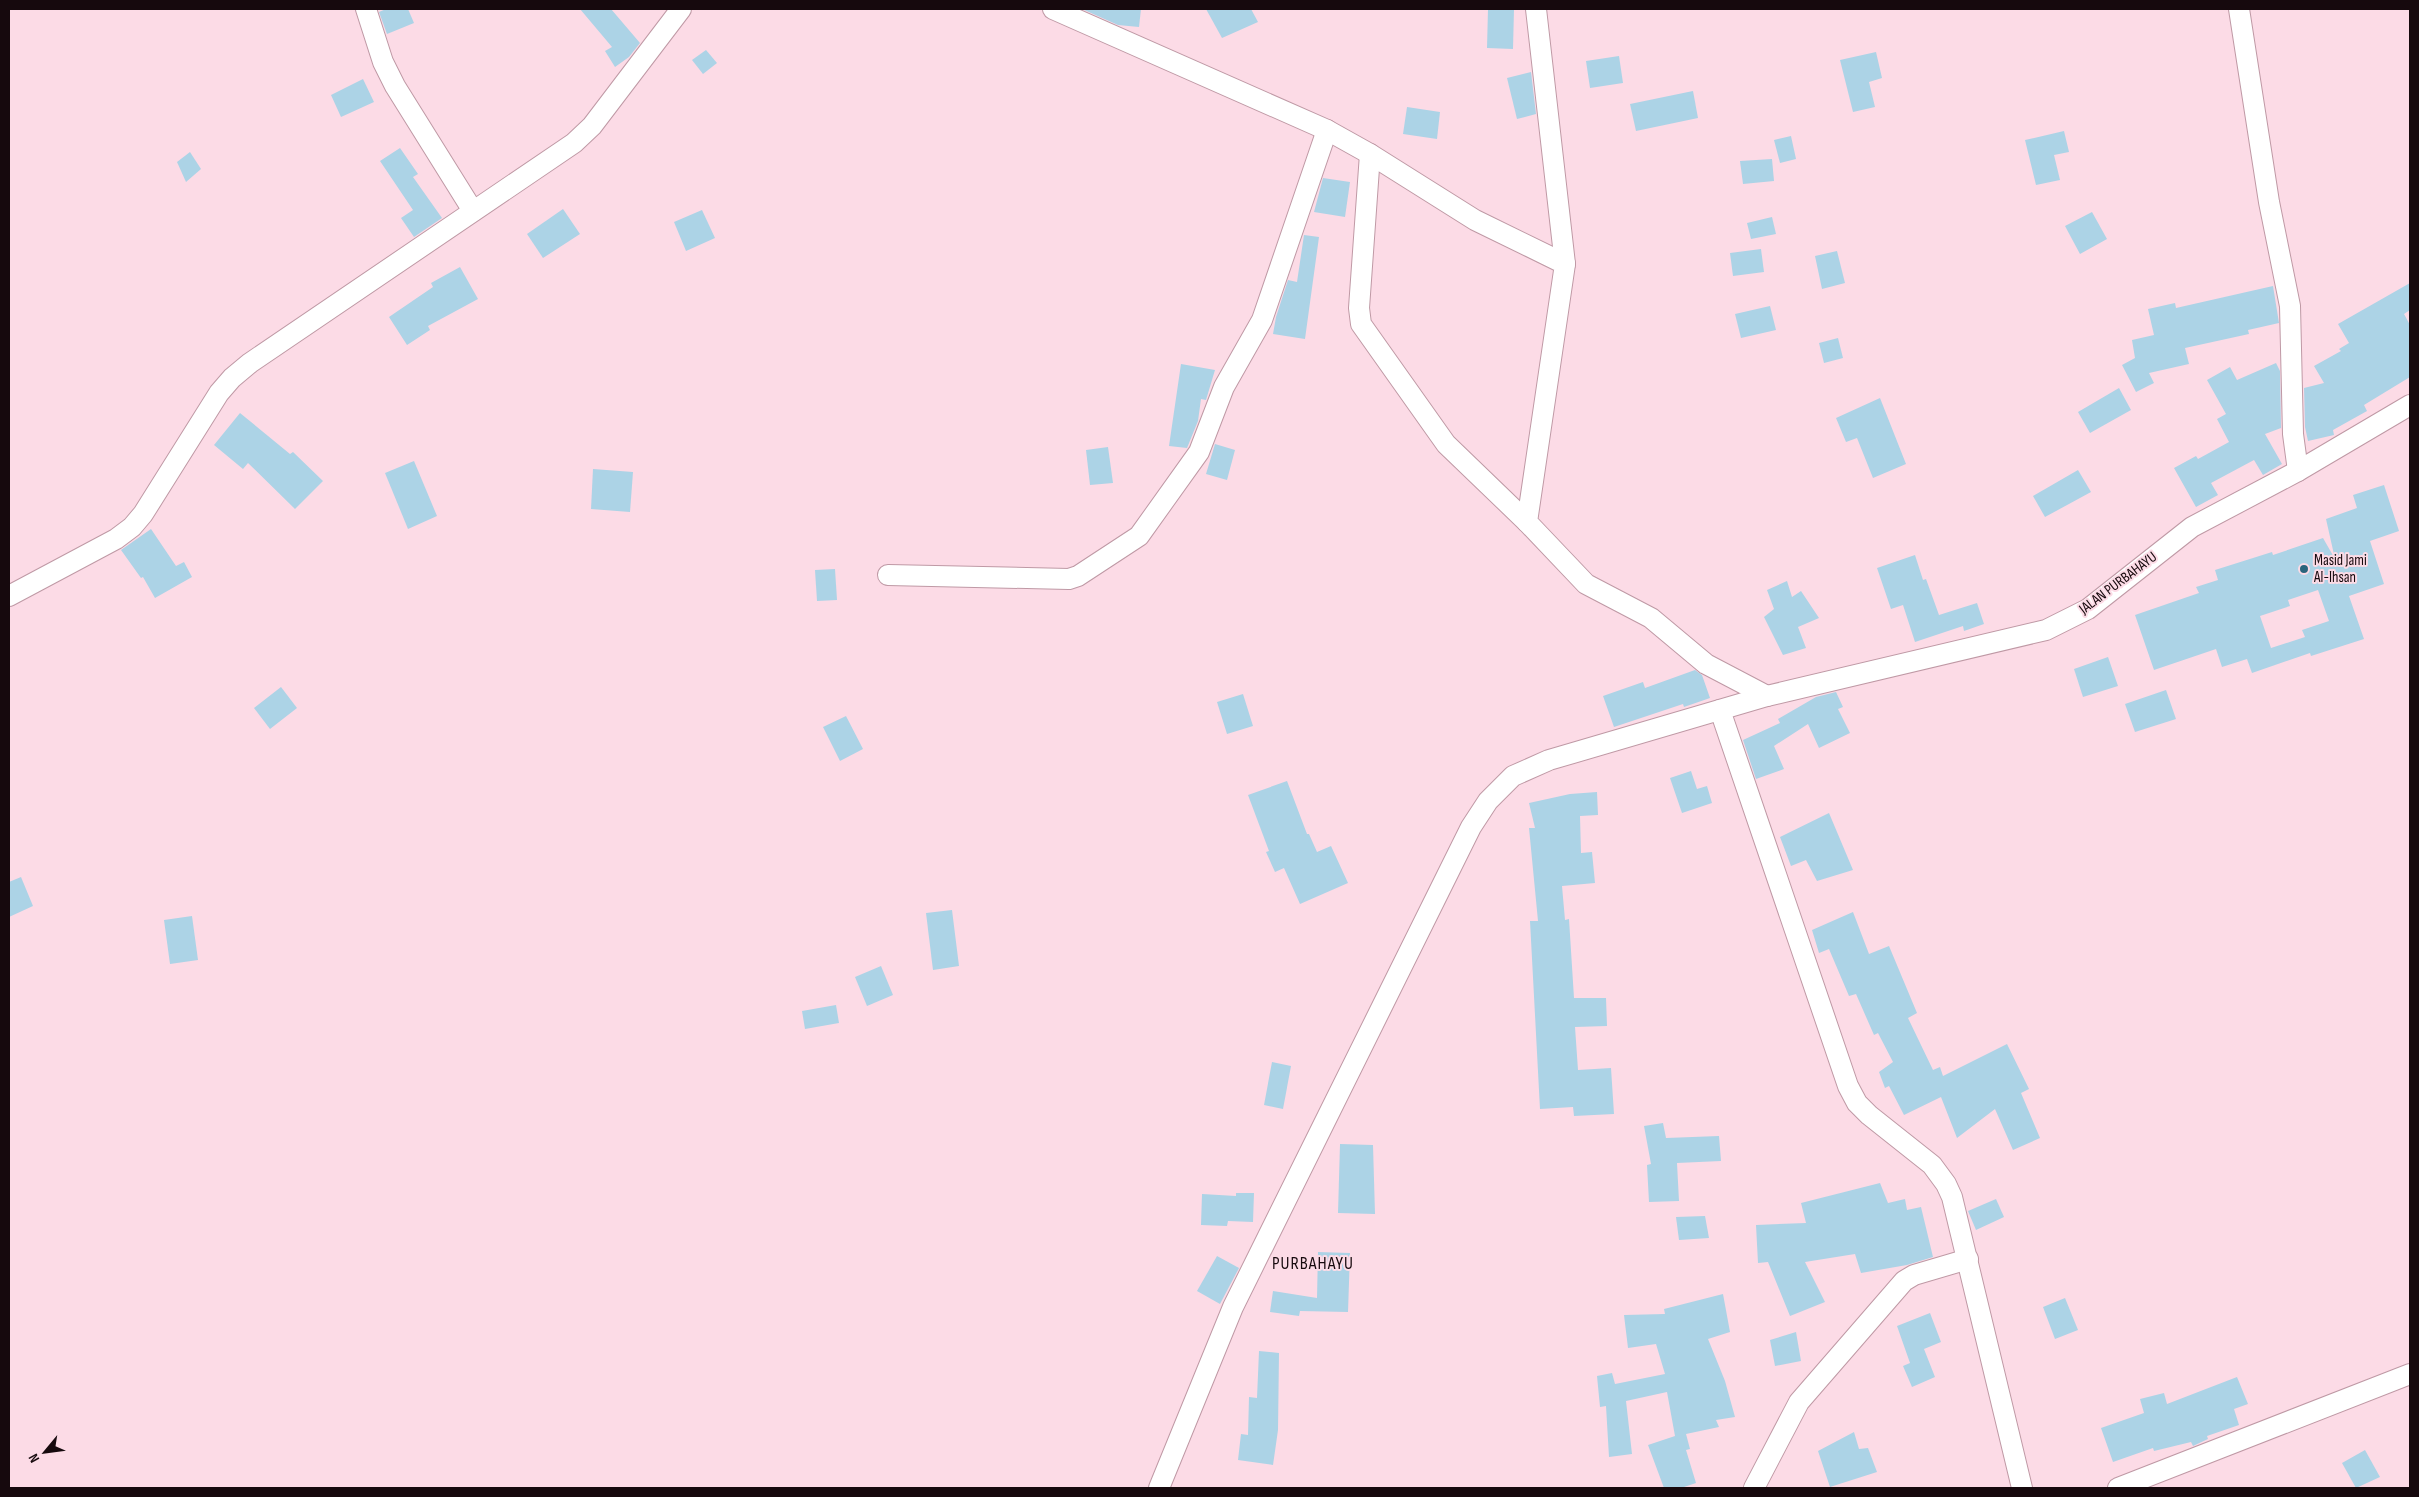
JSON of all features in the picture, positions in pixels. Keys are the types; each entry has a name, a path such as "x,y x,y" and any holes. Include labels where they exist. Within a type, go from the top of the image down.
{"street":[{"path":"366,9 383,62 395,86 473,211"},
{"path":"9,596 116,539 132,527 219,393 232,378 584,134 681,9"},
{"path":"1053,9 1327,130 1370,154 1475,220 1564,264"},
{"path":"1527,522 1564,264 1536,9"},
{"path":"2239,9 2269,202 2290,306 2293,434 2298,470"},
{"path":"888,575 1069,579 1078,576 1139,536 1199,452 1224,387 1260,325 1327,130"},
{"path":"1370,154 1359,308 1361,324 1446,444 1527,522 1586,584 1651,618 1706,664 1767,696"},
{"name":"JALAN PURBAHAYU","path":"1159,1488 1233,1307 1467,836 1488,801 1513,776 1549,760 1767,696 2046,630 2088,609 2192,527 2298,470 2410,405"},
{"path":"1720,710 1848,1086 1857,1103 1869,1115 1932,1165 1940,1174 1952,1197 2022,1488"},
{"path":"1754,1488 1799,1402 1904,1281 1914,1275 1968,1259"},
{"path":"2118,1488 2410,1374"}],"building":[{"path":"386,9 408,9 414,23 387,34 379,12"},
{"path":"580,9 611,9 640,43 629,57 615,67 605,51 612,47"},
{"path":"1082,9 1141,9 1139,27 1118,25"},
{"path":"1206,9 1251,9 1258,22 1222,38"},
{"path":"1488,9 1514,9 1513,49 1487,48"},
{"path":"706,50 717,63 703,74 692,60"},
{"path":"1876,52 1882,78 1869,82 1875,107 1853,112 1840,60"},
{"path":"1619,56 1623,83 1590,88 1586,61"},
{"path":"1531,72 1536,114 1517,119 1507,78"},
{"path":"363,79 374,102 341,117 331,95"},
{"path":"1693,91 1698,118 1636,131 1630,104"},
{"path":"1407,107 1440,112 1437,139 1403,134"},
{"path":"2064,131 2069,152 2054,155 2060,180 2036,185 2025,140"},
{"path":"1791,136 1796,159 1780,163 1774,140"},
{"path":"400,148 418,174 413,177 442,218 414,237 401,218 413,210 380,161"},
{"path":"190,152 201,169 186,182 177,162"},
{"path":"1772,159 1774,181 1743,184 1740,161"},
{"path":"1323,178 1350,182 1345,217 1314,212"},
{"path":"563,209 580,234 543,258 527,234"},
{"path":"702,210 715,238 686,251 674,222"},
{"path":"2092,212 2107,239 2080,254 2065,226"},
{"path":"1772,217 1776,234 1751,239 1747,223"},
{"path":"1304,235 1319,237 1305,339 1273,334 1276,317 1288,280 1297,282"},
{"path":"1761,249 1764,272 1733,276 1730,253"},
{"path":"1837,251 1845,283 1822,289 1815,256"},
{"path":"460,267 478,299 428,326 430,330 407,345 389,317 433,287 431,283"},
{"path":"2410,283 2410,310 2404,314 2410,325 2410,377 2364,405 2367,411 2333,430 2334,435 2308,441 2305,427 2304,388 2324,383 2314,366 2341,351 2339,349 2349,343 2338,324"},
{"path":"2273,286 2279,323 2248,330 2249,334 2185,348 2189,364 2149,373 2154,383 2136,392 2122,365 2135,358 2132,340 2154,335 2148,309 2175,303 2176,308"},
{"path":"1770,306 1776,330 1741,338 1735,314"},
{"path":"1838,338 1843,358 1824,363 1819,343"},
{"path":"2276,363 2280,371 2281,428 2265,434 2282,464 2263,475 2254,460 2211,483 2218,495 2196,507 2174,468 2196,456 2198,459 2229,442 2217,419 2226,414 2207,380 2230,367 2237,380"},
{"path":"1181,364 1215,370 1206,400 1201,399 1198,421 1187,448 1169,446"},
{"path":"2119,388 2131,410 2090,433 2078,412"},
{"path":"1880,398 1906,464 1873,478 1857,438 1846,442 1836,418"},
{"path":"240,413 290,454 293,452 323,481 295,509 248,463 243,469 214,445"},
{"path":"1215,444 1235,450 1227,480 1206,474"},
{"path":"1108,447 1113,483 1090,485 1086,450"},
{"path":"414,461 437,516 408,529 385,473"},
{"path":"593,469 633,472 630,512 591,509"},
{"path":"2078,470 2091,492 2045,517 2033,496"},
{"path":"2384,485 2399,531 2370,541 2384,584 2349,596 2364,639 2311,656 2310,653 2252,673 2247,659 2222,667 2216,649 2154,670 2135,615 2199,593 2196,587 2218,580 2215,570 2272,552 2273,555 2323,538 2335,559 2326,519 2357,508 2353,495","holes":["2318,590 2329,621 2302,630 2305,637 2271,648 2260,616 2290,606 2288,600"]},
{"path":"151,529 176,566 184,562 192,577 155,598 143,577 141,578 121,550"},
{"path":"1915,555 1923,580 1926,579 1939,615 1977,603 1984,624 1964,631 1963,626 1915,642 1903,605 1891,609 1877,568"},
{"path":"835,569 837,600 817,601 815,570"},
{"path":"1787,581 1792,597 1801,591 1819,618 1798,627 1806,648 1783,655 1764,617 1774,609 1767,590"},
{"path":"2108,657 2118,686 2083,697 2074,669"},
{"path":"1695,670 1702,675 1710,698 1684,707 1683,704 1614,727 1603,696 1643,682 1645,688"},
{"path":"281,687 297,708 270,729 254,708"},
{"path":"2166,690 2176,719 2135,732 2125,704"},
{"path":"1836,692 1843,707 1838,709 1850,733 1819,748 1808,724 1774,746 1784,769 1756,779 1743,740 1780,723 1778,719 1816,697"},
{"path":"1243,694 1253,726 1227,734 1217,702"},
{"path":"846,716 863,749 840,761 823,727"},
{"path":"1691,771 1697,789 1707,786 1712,803 1682,813 1670,778"},
{"path":"1287,781 1307,834 1309,834 1317,852 1331,846 1348,883 1300,904 1284,868 1275,872 1266,852 1269,851 1248,795"},
{"path":"1597,792 1598,815 1580,816 1581,853 1592,852 1595,883 1562,886 1565,920 1569,919 1574,998 1606,998 1607,1026 1575,1027 1578,1070 1611,1068 1614,1114 1574,1116 1573,1107 1540,1109 1530,921 1538,921 1529,828 1535,828 1529,803 1570,794"},
{"path":"1829,813 1853,870 1817,881 1806,860 1791,866 1780,837"},
{"path":"21,877 33,906 9,917 9,882"},
{"path":"952,910 959,966 933,970 926,913"},
{"path":"1853,912 1869,954 1889,946 1917,1013 1908,1018 1933,1070 1940,1067 1943,1076 2007,1044 2029,1089 2021,1093 2040,1138 2013,1150 1995,1109 1957,1138 1941,1097 1904,1115 1889,1086 1885,1088 1879,1072 1893,1062 1878,1033 1874,1035 1856,994 1849,996 1829,949 1819,953 1812,930"},
{"path":"192,916 198,960 170,964 164,920"},
{"path":"881,966 893,995 867,1006 855,977"},
{"path":"836,1005 839,1023 805,1029 802,1011"},
{"path":"1272,1062 1291,1066 1283,1109 1264,1105"},
{"path":"1663,1123 1666,1138 1719,1136 1721,1161 1677,1163 1679,1201 1649,1202 1647,1165 1651,1164 1644,1126"},
{"path":"1340,1144 1373,1145 1375,1214 1338,1213"},
{"path":"1880,1183 1888,1203 1905,1199 1907,1210 1921,1207 1933,1257 1907,1265 1861,1273 1855,1254 1805,1262 1825,1302 1790,1316 1768,1262 1758,1263 1756,1225 1806,1223 1801,1203"},
{"path":"1236,1193 1254,1193 1253,1222 1228,1221 1227,1226 1201,1225 1202,1194 1236,1196"},
{"path":"1996,1199 2004,1217 1976,1230 1968,1211"},
{"path":"1705,1216 1709,1238 1679,1240 1676,1217"},
{"path":"1318,1252 1350,1253 1348,1312 1300,1311 1299,1316 1270,1312 1273,1291 1317,1298"},
{"path":"1217,1256 1239,1268 1220,1304 1197,1291"},
{"path":"1723,1294 1730,1332 1708,1339 1725,1381 1735,1417 1716,1420 1719,1427 1686,1434 1690,1449 1686,1450 1696,1483 1681,1488 1664,1488 1648,1445 1675,1436 1667,1392 1626,1401 1632,1454 1609,1457 1606,1406 1600,1407 1597,1376 1612,1373 1615,1384 1665,1374 1656,1344 1628,1348 1624,1315 1665,1314 1664,1309"},
{"path":"2065,1298 2078,1330 2055,1339 2043,1307"},
{"path":"1930,1313 1941,1342 1924,1349 1935,1377 1912,1387 1903,1366 1910,1363 1897,1326"},
{"path":"1796,1332 1801,1361 1775,1366 1770,1340"},
{"path":"1259,1351 1279,1353 1278,1430 1273,1465 1238,1460 1241,1434 1248,1435 1249,1397 1257,1398"},
{"path":"2237,1377 2248,1404 2234,1409 2239,1425 2207,1436 2208,1439 2193,1446 2191,1442 2154,1451 2153,1448 2113,1462 2101,1428 2144,1413 2140,1399 2164,1393 2167,1404"},
{"path":"1854,1432 1859,1449 1868,1448 1877,1472 1830,1487 1818,1451"},
{"path":"2365,1450 2380,1477 2356,1488 2342,1463"}],"place":[{"name":"Masid Jami Al-Ihsan","path":"2304,569"}],"district":[{"name":"PURBAHAYU","path":"1313,1263"}]}
